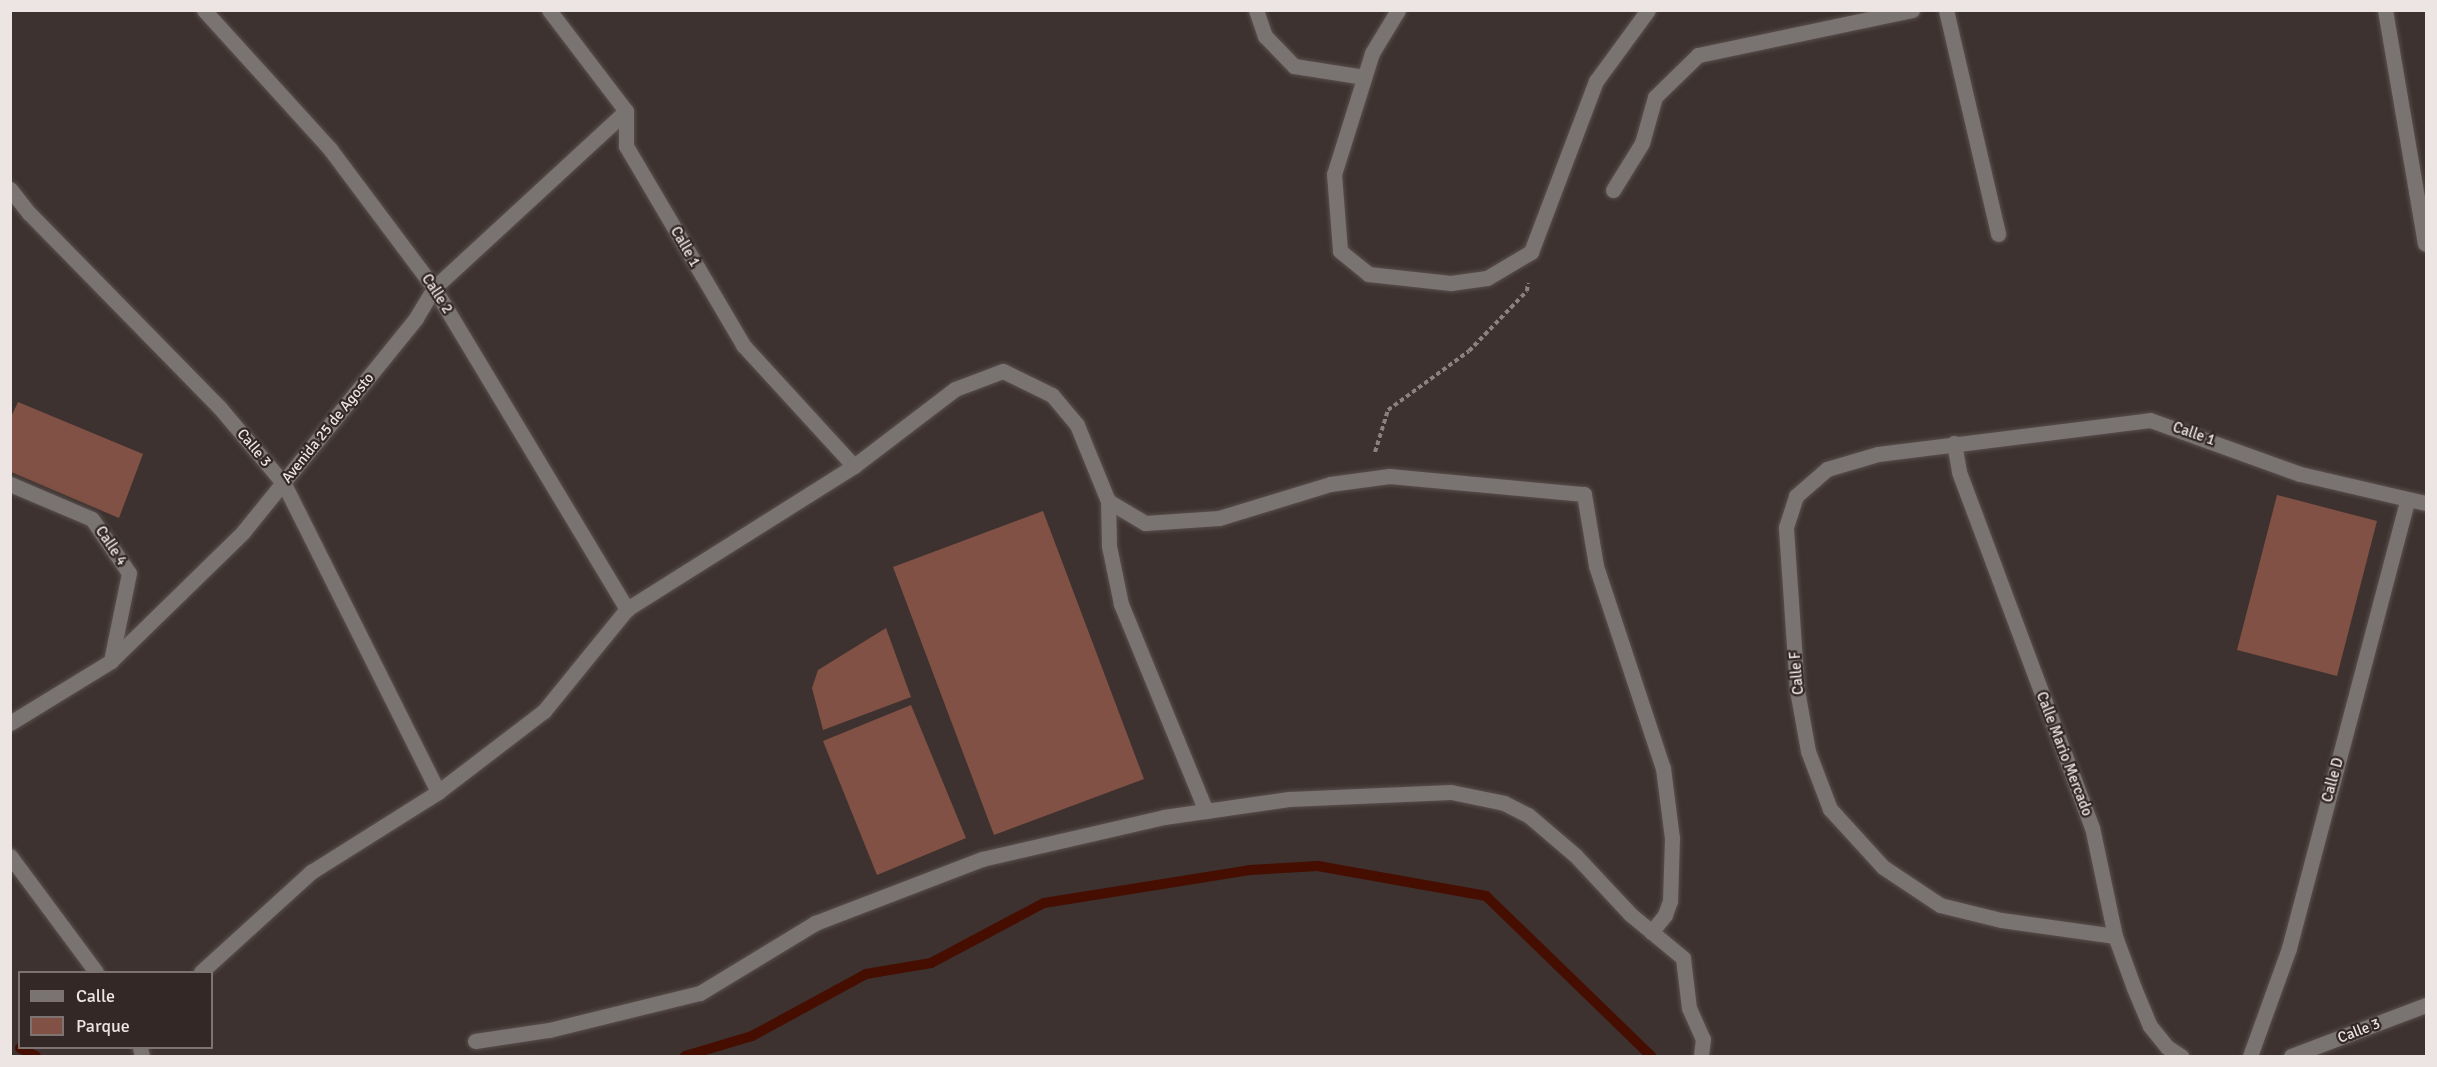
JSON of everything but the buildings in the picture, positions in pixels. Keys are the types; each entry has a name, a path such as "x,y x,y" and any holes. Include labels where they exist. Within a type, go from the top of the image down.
{"street":[{"name":"Calle 2","path":"204,10 330,149 434,288 627,609"},
{"path":"549,10 626,111"},
{"path":"1256,10 1265,36 1294,66 1364,77"},
{"path":"1398,10 1372,53 1334,174 1340,251 1368,274 1451,283 1487,278 1531,252 1596,81 1648,10"},
{"path":"1613,190 1642,143 1655,97 1698,56 1912,10"},
{"path":"1946,10 1998,234"},
{"path":"2385,10 2425,244"},
{"name":"Avenida 25 de Agosto","path":"10,723 111,661 243,532 416,318 434,288 626,111"},
{"name":"Calle 1","path":"626,111 626,146 743,345 855,466"},
{"name":"Calle 3","path":"10,189 220,408 284,484 438,792"},
{"path":"202,971 310,872 438,792 544,711 627,609 855,466 955,389 1003,371 1052,395 1077,425 1108,501 1109,546 1121,604 1206,811"},
{"name":"Calle 1","path":"1954,443 2150,420 2300,474 2407,501 2427,503"},
{"name":"Calle F","path":"1954,443 1878,454 1827,469 1796,496 1786,527 1797,690 1808,751 1830,809 1883,867 1940,905 2001,920 2115,936"},
{"name":"Calle Mario Mercado","path":"1954,443 1959,472 2092,827 2115,936 2150,1026 2167,1047 2181,1056"},
{"path":"1108,501 1145,523 1218,518 1309,489 1366,480 1418,477 1584,494 1596,566 1663,768 1672,838 1670,901 1665,915 1652,932"},
{"name":"Calle 4","path":"10,484 92,519 129,573 111,661"},
{"name":"Calle D","path":"2250,1056 2289,948 2407,501"},
{"path":"475,1041 549,1030 700,993 815,923 982,859 1206,811 1289,799 1424,792 1477,795 1528,815 1575,855 1652,932 1683,958 1689,1008 1703,1039 1701,1056"},
{"path":"10,856 95,971"},
{"name":"Calle 3","path":"2291,1056 2427,1005"}],"path":[{"path":"1366,480 1388,410 1469,351 1527,291 1531,252"}],"green space":[{"path":"18,402 143,454 119,518 11,472 11,417"},
{"path":"2277,495 2377,521 2337,676 2237,650"},
{"path":"1043,511 1144,779 994,835 893,567"},
{"path":"886,628 911,697 823,730 812,688 818,670"},
{"path":"911,705 966,838 877,875 823,741"}],"waterway":[{"path":"685,1056 752,1036 866,974 931,963 1044,903 1249,870 1318,866 1486,896 1651,1056"},
{"path":"22,1049 36,1056"}]}
